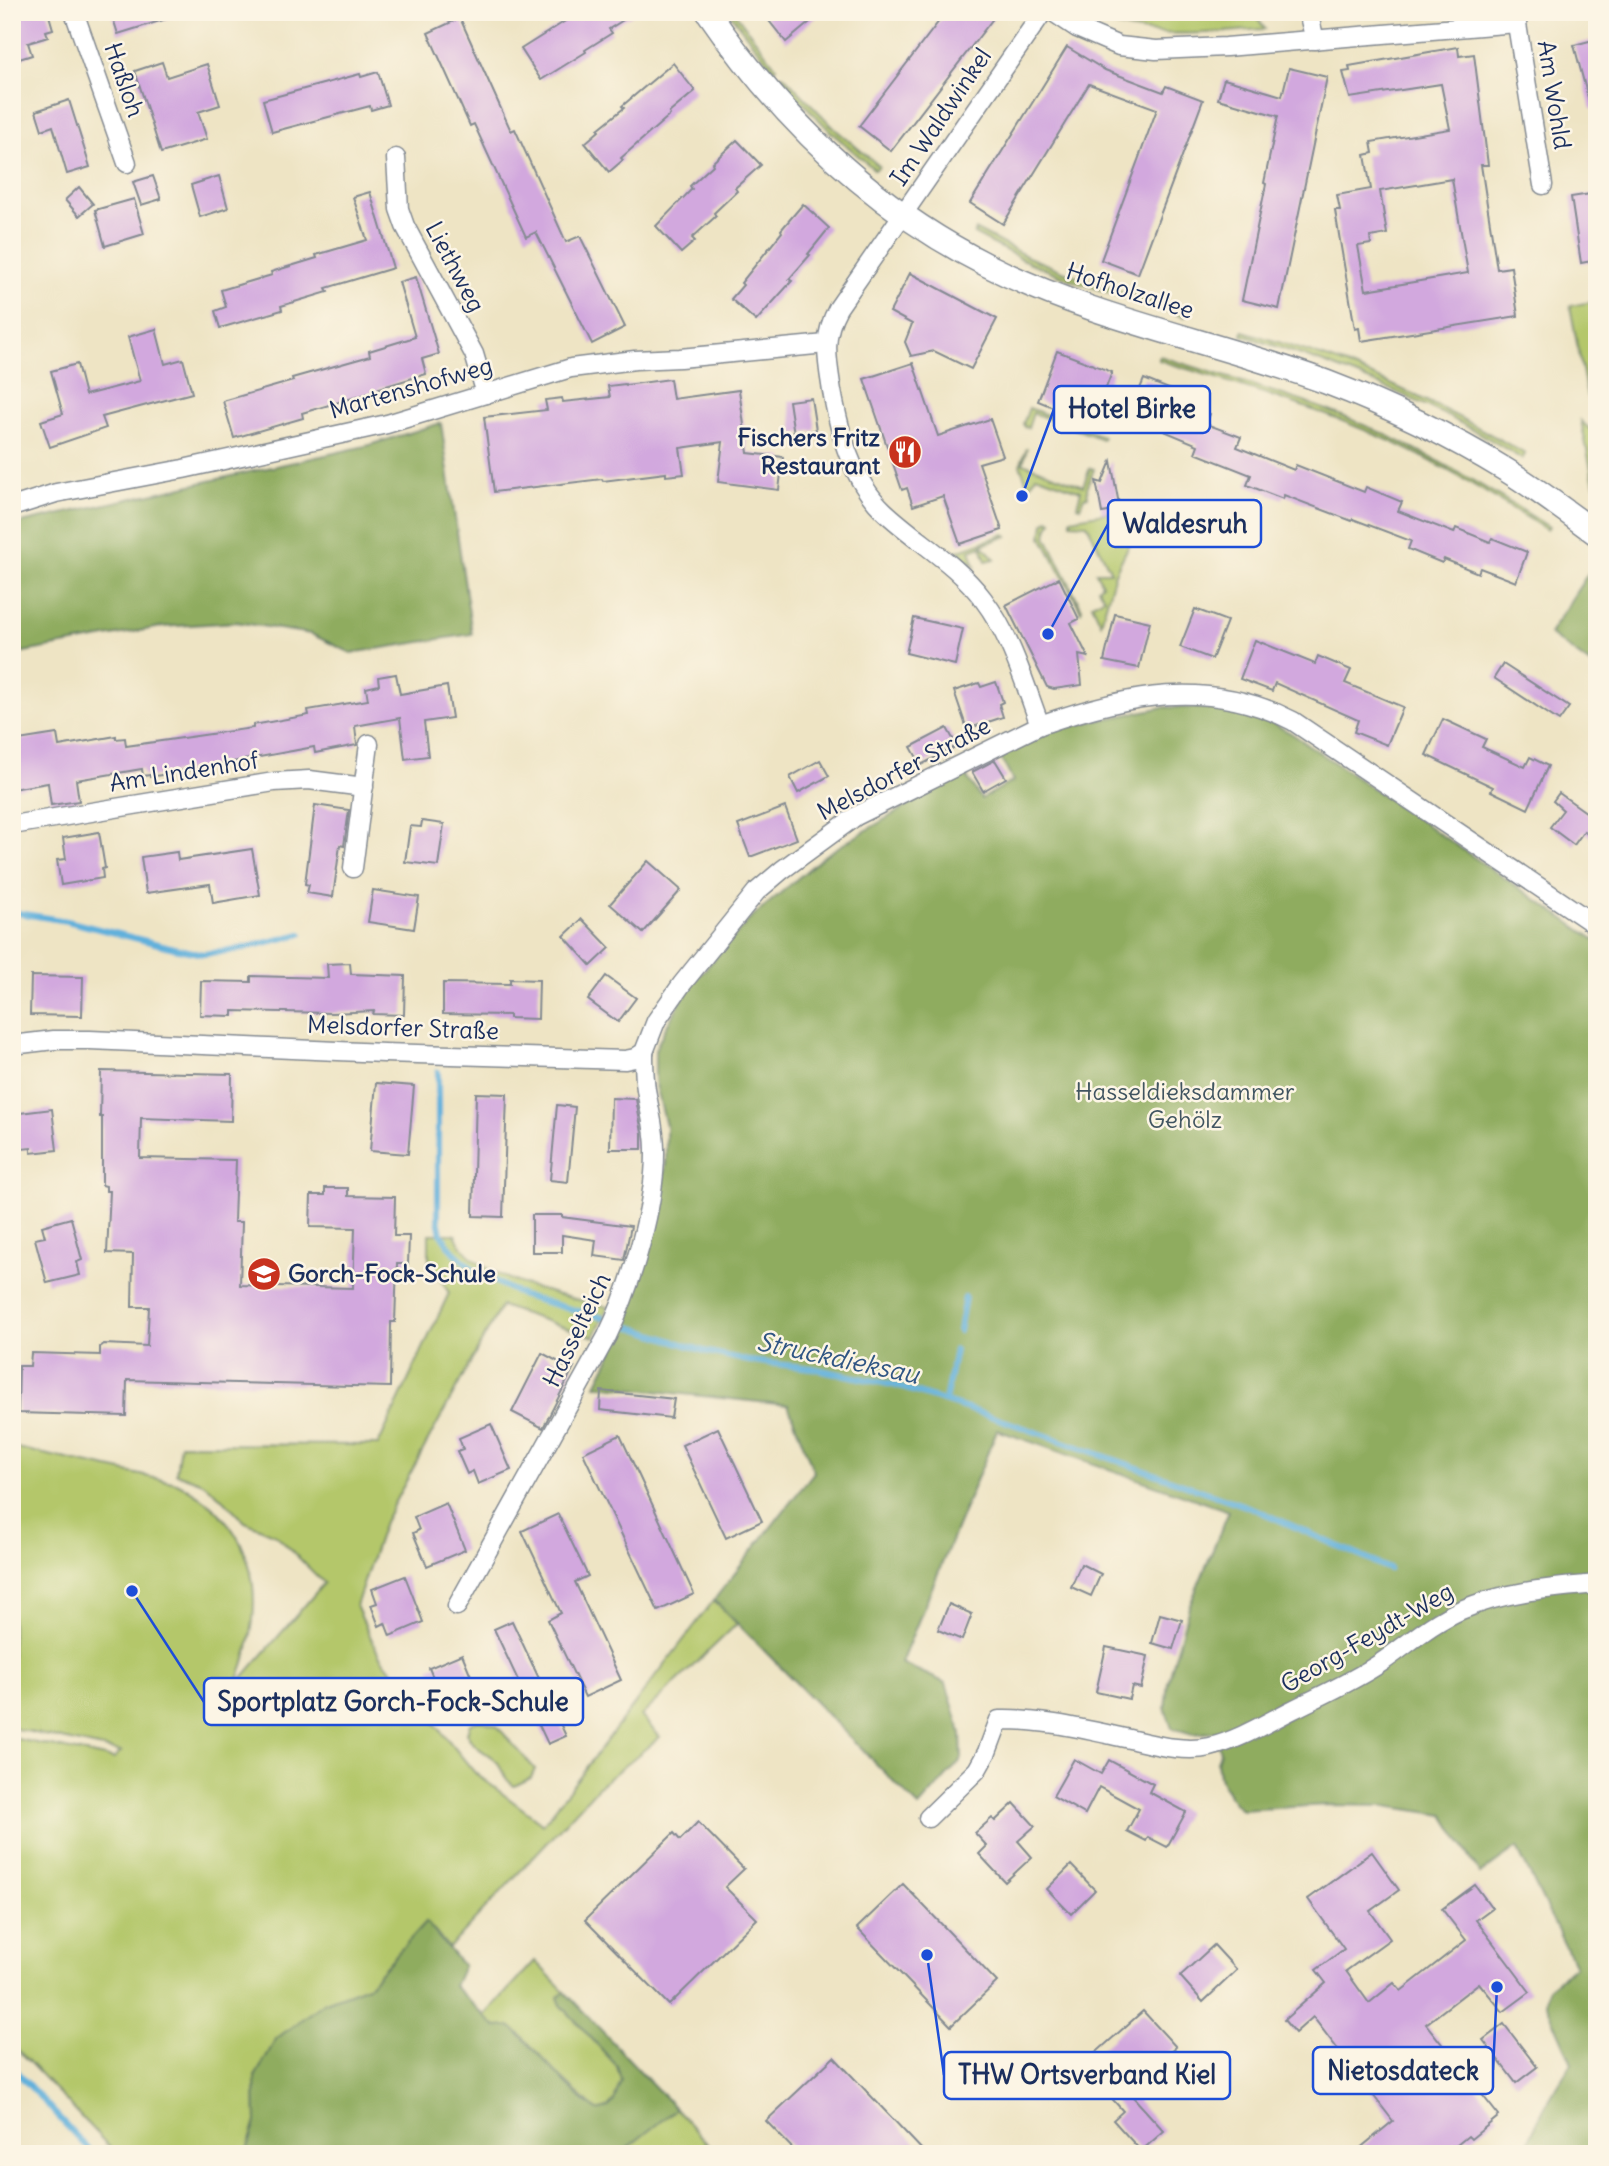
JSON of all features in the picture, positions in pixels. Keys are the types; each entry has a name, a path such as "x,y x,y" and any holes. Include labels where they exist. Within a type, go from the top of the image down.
{"street":[{"name":"Haßloh","path":"74,12 127,163"},
{"name":"Hofholzallee","path":"708,12 761,83 810,137 841,166 904,215 942,240 986,265 1045,292 1270,363 1388,408 1445,434 1509,471 1597,534"},
{"name":"Im Waldwinkel","path":"904,215 1043,12"},
{"path":"1053,12 1077,28 1119,46 1156,50 1315,40 1516,18"},
{"path":"1308,12 1315,40"},
{"name":"Am Wohld","path":"1516,18 1543,185"},
{"name":"Liethweg","path":"396,158 399,209 405,226 474,354 486,394"},
{"path":"904,215 838,308 828,330 828,365 838,422 851,462 861,482 883,510 956,568 991,610 1007,639 1040,725"},
{"name":"Martenshofweg","path":"12,507 55,493 183,469 387,424 526,381 591,365 826,344"},
{"name":"Melsdorfer Straße","path":"12,1045 54,1040 90,1040 384,1053 625,1060 635,1058 644,1052 656,1021 695,967 756,892 856,816 1040,725 1121,702 1164,694 1228,699 1262,707 1293,721 1597,926"},
{"path":"353,868 369,744"},
{"name":"Am Lindenhof","path":"12,825 274,782 309,780 364,787"},
{"name":"Hasselteich","path":"457,1606 607,1336 636,1262 656,1151 646,1086 644,1052"},
{"name":"Georg-Feydt-Weg","path":"928,1818 977,1770 999,1720 1027,1719 1049,1722 1163,1746 1207,1747 1234,1739 1350,1681 1382,1662 1413,1637 1461,1610 1498,1597 1532,1590 1597,1584"}],"green space":[{"path":"729,12 734,12 776,67 773,70"},
{"path":"1079,12 1253,12 1265,29 1193,34 1148,32 1102,22"},
{"path":"783,75 835,129 879,166 875,170 831,132 779,78"},
{"path":"976,230 1028,257 1080,278 1186,313 1185,317 1079,283 1026,261 974,234"},
{"path":"1597,301 1597,415 1587,396 1570,306"},
{"path":"1243,331 1369,375 1437,406 1525,454 1522,459 1421,403 1351,373 1242,335"},
{"path":"1159,356 1327,410 1356,422 1441,463 1549,527 1547,530 1489,494 1390,441 1305,407 1159,360"},
{"path":"1029,408 1103,436 1102,439 1033,413 1028,428 1025,427 1023,424"},
{"path":"1581,421 1597,436 1597,489 1594,484"},
{"path":"441,423 472,634 351,653 311,634 236,622 161,627 12,656 12,525 370,445"},
{"path":"1027,448 1023,463 1083,486 1090,468 1094,469 1087,488 1088,496 1084,497 1080,507 1077,506 1081,491 1036,475 1029,488 1020,465"},
{"path":"1131,508 1133,537 1115,573 1101,623 1092,604 1104,598 1098,588 1102,584 1096,572 1111,572 1087,524 1071,523 1071,519"},
{"path":"1049,519 1052,521 1046,536 1081,611 1042,537 1044,523"},
{"path":"1005,534 1007,536 982,545 995,559 986,561 981,546 970,550 975,566 957,551"},
{"path":"1589,572 1597,579 1597,669 1549,634"},
{"name":"Hasseldieksdammer Gehölz","path":"1164,707 1225,709 1259,716 1291,733 1597,941 1597,2154 1524,2154 1539,2118 1572,2063 1546,2003 1548,1988 1575,1966 1517,1848 1480,1874 1444,1815 1385,1806 1327,1805 1242,1810 1230,1798 1219,1776 1217,1762 1220,1752 1215,1732 1193,1734 1172,1728 1165,1708 1168,1682 1189,1607 1229,1511 997,1430 901,1663 946,1683 961,1733 962,1759 919,1807 714,1600 814,1472 788,1405 596,1385 613,1351 644,1269 661,1201 666,1161 666,1126 655,1081 655,1050 689,987 750,919 825,855 964,772 981,799 1013,781 998,753 1041,732"},
{"path":"429,1234 455,1234 475,1260 509,1279 608,1307 594,1337 501,1306 384,1522 356,1606 379,1655 475,1773 543,1824 714,1600 737,1624 641,1716 660,1737 599,1786 449,1948 426,1922 368,1986 323,2003 255,2076 256,2122 246,2154 116,2154 12,2044 12,1738 114,1759 121,1752 12,1728 12,1447 177,1483 206,1501 227,1522 242,1546 251,1572 254,1599 246,1657 235,1687 324,1583 276,1535 245,1522 203,1483 176,1473 180,1444 378,1445 449,1293 429,1261"},
{"path":"480,1720 497,1726 535,1769 531,1778 514,1786 506,1778 498,1762 470,1740 467,1734 470,1724"},
{"path":"426,1922 463,1966 454,1986 496,2027 510,2026 597,2111 608,2108 614,2101 621,2080 617,2066 561,2005 558,1997 565,1992 676,2109 628,2147 635,2154 246,2154 256,2122 255,2077 276,2039 323,2003 368,1986"},
{"path":"535,1961 565,1992 558,1997 561,2005 617,2066 621,2080 614,2101 608,2108 597,2111 560,2077 519,2033 496,2028 484,2016"},
{"path":"676,2109 717,2154 635,2154 628,2147"}],"building":[{"path":"12,12 48,12 53,29 46,31 48,37 28,43 32,55 16,60 12,49"},
{"path":"111,12 175,12 176,16 118,34"},
{"path":"575,12 636,12 609,29 612,33 585,50 586,52 541,80 521,49"},
{"path":"762,12 822,12 786,42"},
{"path":"946,12 998,12 891,151 859,126"},
{"path":"460,18 511,131 515,129 566,242 580,236 625,327 592,344 536,232 526,237 474,124 470,126 428,33"},
{"path":"1597,39 1597,109 1591,109 1574,45"},
{"path":"1067,47 1105,70 1163,92 1166,86 1203,100 1138,274 1101,260 1157,109 1089,84 1003,224 970,203"},
{"path":"1458,47 1459,56 1474,54 1488,165 1481,165 1497,269 1511,267 1518,316 1361,341 1359,328 1355,329 1340,241 1335,210 1340,210 1337,195 1371,189 1365,155 1373,153 1371,142 1450,129 1441,84 1350,98 1343,72 1350,71 1349,66","holes":["1452,179 1468,273 1366,290 1358,246 1371,244 1370,237 1387,234 1380,191"]},
{"path":"162,62 167,77 207,64 220,105 198,112 207,139 161,153 135,71"},
{"path":"673,63 695,91 609,172 585,143 624,108 622,106"},
{"path":"1289,68 1327,77 1279,309 1242,300 1278,116 1218,99 1224,79 1282,96"},
{"path":"378,72 388,105 371,110 370,106 272,132 263,100 360,74 361,77"},
{"path":"69,100 90,167 67,174 53,126 42,130 36,111"},
{"path":"737,140 761,165 735,188 737,191 714,213 716,216 692,238 695,241 681,253 656,226 692,189 690,186"},
{"path":"153,176 161,199 141,205 133,182"},
{"path":"219,176 228,208 200,217 191,185"},
{"path":"79,187 93,204 79,216 65,200"},
{"path":"370,192 393,268 326,288 328,292 281,306 282,310 220,328 215,311 226,307 221,290 272,275 271,272 317,258 316,255 367,240 353,197"},
{"path":"1597,193 1597,260 1581,263 1571,197"},
{"path":"134,199 144,234 105,246 95,210"},
{"path":"803,204 829,228 789,279 792,281 756,321 731,299"},
{"path":"910,273 997,319 971,369 934,351 911,356 905,342 912,324 890,312"},
{"path":"416,277 439,354 422,359 426,374 302,413 303,418 234,438 223,401 370,356 369,351 415,337 399,282"},
{"path":"156,329 165,364 183,359 192,393 102,417 106,428 50,447 41,421 63,414 51,371 77,364 85,395 140,381 128,337"},
{"path":"1057,351 1112,372 1095,417 1074,409 1072,415 1038,401"},
{"path":"913,363 938,436 990,419 1003,456 979,463 1002,530 960,544 943,496 913,506 907,488 902,490 864,379"},
{"path":"670,379 673,399 739,390 748,453 783,457 779,490 718,482 723,442 680,448 684,474 602,479 494,492 484,417 547,410 545,400 562,398 563,402 610,397 608,386"},
{"path":"1144,379 1179,393 1176,401 1210,414 1206,424 1241,437 1237,447 1294,470 1296,465 1364,492 1366,487 1402,502 1398,511 1454,533 1456,528 1490,542 1492,538 1527,552 1516,582 1480,568 1478,573 1444,559 1442,563 1408,549 1411,541 1284,495 1283,499 1247,485 1251,475 1195,453 1198,445 1164,431 1167,422 1132,408"},
{"path":"811,398 816,430 794,434 789,401"},
{"path":"1111,461 1120,510 1102,513 1096,481 1102,483"},
{"path":"1059,578 1079,619 1071,623 1088,657 1079,655 1082,685 1054,689 1047,687 1006,605"},
{"path":"1195,609 1227,621 1212,659 1180,647"},
{"path":"1115,614 1150,622 1139,668 1104,661"},
{"path":"914,618 963,629 955,665 906,653"},
{"path":"1255,640 1315,664 1318,656 1351,670 1345,683 1403,707 1387,745 1354,732 1358,720 1275,683 1272,691 1240,679"},
{"path":"1503,664 1569,707 1559,721 1494,678"},
{"path":"396,674 400,694 447,686 452,718 424,722 428,756 405,759 400,718 355,726 357,745 315,753 314,747 150,777 143,776 142,769 76,780 79,801 51,805 48,783 12,789 12,741 57,734 59,746 116,736 116,739 125,738 126,746 253,728 253,725 309,715 308,710 368,700 366,688 379,685 378,677"},
{"path":"996,682 1003,702 999,704 1003,717 967,729 954,691 979,683 981,687"},
{"path":"1443,719 1486,739 1482,747 1525,767 1530,757 1548,766 1528,809 1491,791 1493,787 1426,755"},
{"path":"947,728 957,746 921,765 911,747"},
{"path":"820,760 829,776 798,793 790,777"},
{"path":"995,760 1006,778 983,791 972,772"},
{"path":"1559,793 1597,820 1597,843 1584,831 1574,845 1550,827 1563,810 1553,801"},
{"path":"315,805 349,810 344,846 340,845 333,897 307,893 309,885 305,884"},
{"path":"785,807 797,839 750,857 738,825"},
{"path":"422,821 444,824 438,866 405,862 410,826 421,827"},
{"path":"99,832 105,868 102,869 103,878 61,885 57,860 66,859 63,838"},
{"path":"252,849 260,895 213,903 210,884 146,893 141,857 177,852 178,860"},
{"path":"648,861 681,890 643,933 610,904"},
{"path":"373,890 419,897 414,929 368,922"},
{"path":"582,919 610,948 591,966 564,936"},
{"path":"350,963 351,974 405,976 404,1015 373,1014 374,1011 233,1011 233,1016 200,1015 201,981 251,982 251,976 328,978 327,964"},
{"path":"31,976 83,977 82,1016 30,1015"},
{"path":"606,976 636,998 618,1022 588,1000"},
{"path":"510,979 539,980 538,1019 509,1018 509,1015 443,1014 443,983 510,984"},
{"path":"101,1071 232,1074 231,1121 141,1118 140,1158 236,1160 234,1222 242,1222 240,1285 353,1288 355,1228 310,1227 311,1195 325,1195 325,1188 348,1188 348,1196 395,1197 394,1236 409,1236 408,1264 397,1264 395,1322 391,1322 390,1387 127,1380 126,1416 18,1413 19,1366 30,1366 31,1353 100,1355 100,1347 104,1344 147,1346 149,1307 132,1307 133,1254 107,1253 110,1191 106,1191 106,1186 102,1185"},
{"path":"376,1083 414,1086 408,1154 370,1151"},
{"path":"476,1093 507,1094 503,1217 473,1216"},
{"path":"611,1098 636,1099 642,1149 610,1149"},
{"path":"557,1105 575,1107 568,1182 550,1180"},
{"path":"52,1109 57,1150 31,1153 31,1148 12,1150 12,1114"},
{"path":"532,1215 562,1215 631,1226 624,1260 594,1256 596,1240 562,1235 562,1252 532,1252"},
{"path":"71,1218 82,1260 77,1262 80,1275 47,1283 35,1239 45,1237 42,1226"},
{"path":"542,1353 561,1363 561,1366 574,1367 543,1428 512,1412"},
{"path":"601,1391 674,1399 671,1418 600,1410"},
{"path":"491,1424 511,1470 478,1484 473,1471 467,1474 457,1451 463,1449 459,1438"},
{"path":"718,1428 762,1521 726,1538 682,1445"},
{"path":"620,1435 694,1594 658,1611 583,1453"},
{"path":"446,1503 465,1550 427,1566 413,1533 419,1530 414,1517"},
{"path":"558,1514 588,1576 575,1582 621,1680 585,1697 548,1620 561,1613 522,1531"},
{"path":"1081,1564 1101,1574 1091,1596 1071,1587"},
{"path":"405,1576 423,1622 390,1636 385,1623 379,1626 371,1605 377,1603 372,1589"},
{"path":"949,1604 972,1614 962,1640 938,1630"},
{"path":"1160,1614 1182,1620 1173,1649 1152,1643"},
{"path":"512,1621 566,1736 548,1744 494,1629"},
{"path":"1106,1647 1148,1656 1141,1688 1132,1686 1129,1699 1096,1692"},
{"path":"462,1654 481,1700 448,1714 443,1701 437,1704 428,1682 434,1680 429,1668"},
{"path":"1074,1759 1101,1774 1109,1760 1153,1784 1149,1792 1186,1812 1167,1847 1148,1837 1146,1841 1127,1831 1139,1809 1099,1787 1085,1814 1053,1796"},
{"path":"1014,1803 1035,1826 1018,1841 1032,1857 1005,1882 979,1854 987,1846 975,1833 992,1818 995,1821"},
{"path":"698,1822 744,1869 725,1887 757,1919 669,2005 585,1920 674,1833 680,1840"},
{"path":"1372,1852 1399,1890 1370,1911 1390,1939 1346,1971 1369,2003 1394,1983 1401,1991 1466,1940 1442,1909 1475,1885 1492,1908 1476,1920 1530,1992 1503,2012 1479,1983 1426,2024 1499,2116 1471,2139 1468,2136 1446,2154 1353,2154 1393,2121 1313,2017 1295,2033 1284,2020 1326,1983 1316,1970 1344,1949 1308,1899"},
{"path":"1071,1865 1095,1890 1071,1914 1047,1889"},
{"path":"903,1884 997,1982 951,2026 857,1928"},
{"path":"1214,1945 1237,1970 1203,2002 1180,1976"},
{"path":"1143,2011 1176,2047 1162,2059 1159,2056 1124,2087 1164,2131 1141,2151 1113,2120 1123,2111 1082,2065"},
{"path":"1504,2024 1537,2067 1516,2083 1483,2040"},
{"path":"834,2057 926,2154 798,2154 766,2121"}],"waterway":[{"name":"Struckdieksau","path":"12,912 67,921 203,954 235,950 301,934"},
{"name":"Struckdieksau","path":"438,1072 438,1219 441,1234 453,1251 475,1271 523,1296 604,1318 704,1351 749,1361 812,1368 893,1385 999,1419 1257,1510 1389,1569"},
{"path":"959,1331 965,1297"},
{"path":"945,1401 955,1350"},
{"path":"12,2067 93,2154"}],"place":[{"name":"Fischers Fritz Restaurant","path":"905,452"},
{"name":"Hotel Birke","path":"1022,496"},
{"name":"Waldesruh","path":"1048,634"},
{"name":"Gorch-Fock-Schule","path":"264,1274"},
{"name":"Sportplatz Gorch-Fock-Schule","path":"132,1591"},
{"name":"THW Ortsverband Kiel","path":"927,1955"},
{"name":"Nietosdateck","path":"1497,1987"}]}
